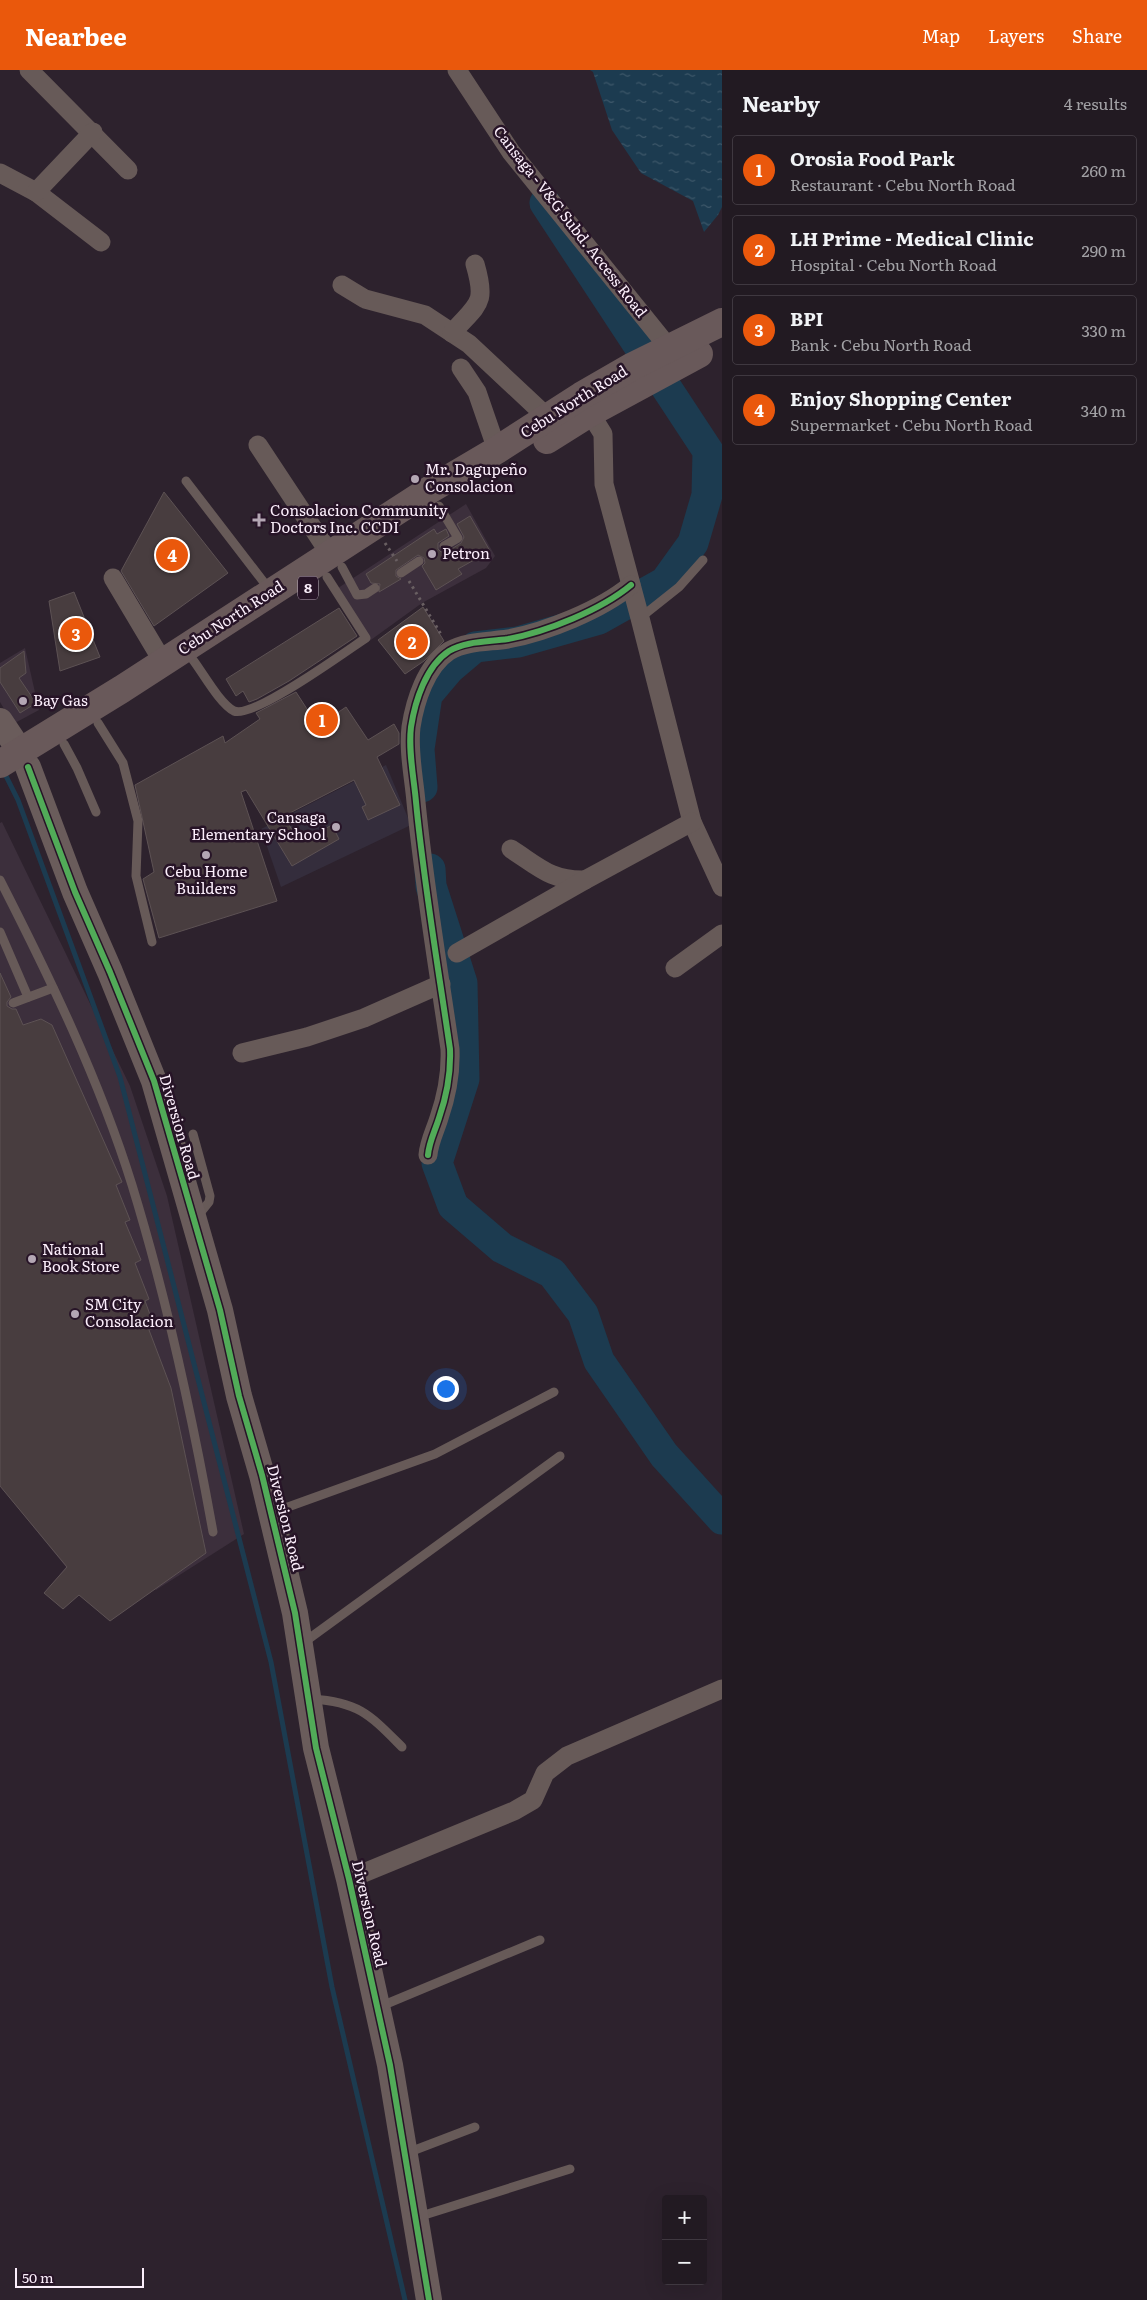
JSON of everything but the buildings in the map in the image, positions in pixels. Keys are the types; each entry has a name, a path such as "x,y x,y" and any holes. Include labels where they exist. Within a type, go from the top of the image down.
{"main road":[{"name":"Cebu North Road","path":"13,766 163,662 271,591 333,566 384,541 590,413 637,375 722,322"},
{"name":"Cebu North Road","path":"669,355 722,342"},
{"name":"Cebu North Road","path":"13,766 64,744 98,723 333,566 431,489 498,450 547,417 637,375"}],"street":[{"path":"29,70 93,132 128,170"},
{"name":"Cansaga - V&G Subd. Access Road","path":"457,70 511,152 669,355"},
{"path":"36,192 93,132"},
{"path":"0,173 36,192 100,242"},
{"path":"452,333 480,299 482,288 475,264"},
{"path":"342,285 365,299 425,315 469,344 547,417"},
{"path":"461,368 477,392 498,450"},
{"path":"590,413 603,434 604,484 692,822 722,887"},
{"path":"258,445 333,566"},
{"path":"113,578 163,662"},
{"path":"428,1155 429,1145 439,1119 451,1072 450,1049 441,984 420,850 411,728 416,706 430,670 451,650 468,644 525,635 560,623 614,599 632,588"},
{"name":"Diversion Road","path":"0,721 13,766 75,892 154,1081 220,1310 240,1396 271,1512 301,1644 316,1748 350,1879 377,2008 429,2300"},
{"path":"457,953 692,822"},
{"path":"511,849 554,877 567,880 585,880"},
{"path":"675,968 722,934"},
{"path":"242,1053 307,1037 364,1018 441,984"},
{"path":"350,1879 514,1811 533,1800 545,1773 567,1756 722,1689"}],"lane":[{"path":"186,481 271,591"},
{"path":"439,506 458,538 444,546"},
{"path":"639,614 679,587 703,560"},
{"path":"402,572 419,561"},
{"path":"333,566 357,595 362,596 374,588"},
{"path":"193,660 231,710 238,712 250,711 366,638 333,566"},
{"path":"98,723 123,763 138,821 136,876 152,942"},
{"path":"64,744 78,768 96,812"},
{"path":"0,880 53,988 85,1059 134,1193 167,1312 192,1418 213,1532"},
{"path":"0,932 28,997"},
{"path":"13,1003 53,988"},
{"path":"193,1134 210,1196 209,1202 193,1220"},
{"path":"271,1512 435,1454 554,1392"},
{"path":"301,1644 560,1456"},
{"path":"309,1698 334,1700 362,1710 402,1747"},
{"path":"377,2008 540,1940"},
{"path":"404,2154 475,2128"},
{"path":"415,2218 570,2169"}],"path":[{"path":"384,541 451,650"}],"shaded area":[{"path":"466,504 495,556 486,568 422,603 368,642 335,590"},
{"path":"25,648 39,710 13,724 0,702 0,663"},
{"name":"Cansaga Elementary School","path":"386,765 411,825 281,887 261,829"},
{"name":"SM City Consolacion","path":"2,822 130,1086 167,1196 244,1534 155,1589 110,1621 79,1595 63,1609 44,1593 66,1567 0,1486 0,823"}],"water":[{"path":"590,70 722,70 722,207 704,232 693,201 641,173 612,130 593,72"}],"waterway":[{"path":"422,787 419,749 427,695 449,669 475,647 518,642 599,619 665,582 693,543 707,495 708,451 545,203"},
{"path":"3,770 18,800 120,1077 271,1662 332,1987 405,2300"},
{"path":"430,869 431,886 462,983 464,1079 437,1163 453,1206 502,1248 552,1273 583,1314 599,1361 664,1455 722,1519"}],"cycle path":[{"path":"428,1155 446,1092 450,1067 450,1049 427,895 411,755 410,736 415,706 428,675 449,651 470,644 523,636 573,619 604,603 631,585"},
{"path":"28,767 75,892 154,1081 220,1310 239,1396 262,1475 295,1613 316,1748 349,1879 390,2065 429,2300"}],"place":[{"name":"Mr. Dagupeño Consolacion","path":"415,479"},
{"name":"Consolacion Community Doctors Inc. CCDI","path":"259,520"},
{"name":"Petron","path":"432,554"},
{"name":"Enjoy Shopping Center","path":"172,555"},
{"name":"BPI","path":"76,634"},
{"name":"LH Prime - Medical Clinic","path":"412,642"},
{"name":"Bay Gas","path":"23,701"},
{"name":"Orosia Food Park","path":"322,720"},
{"name":"Cansaga Elementary School","path":"336,827"},
{"name":"Cebu Home Builders","path":"206,855"},
{"name":"National Book Store","path":"32,1259"},
{"name":"SM City Consolacion","path":"75,1314"}]}
